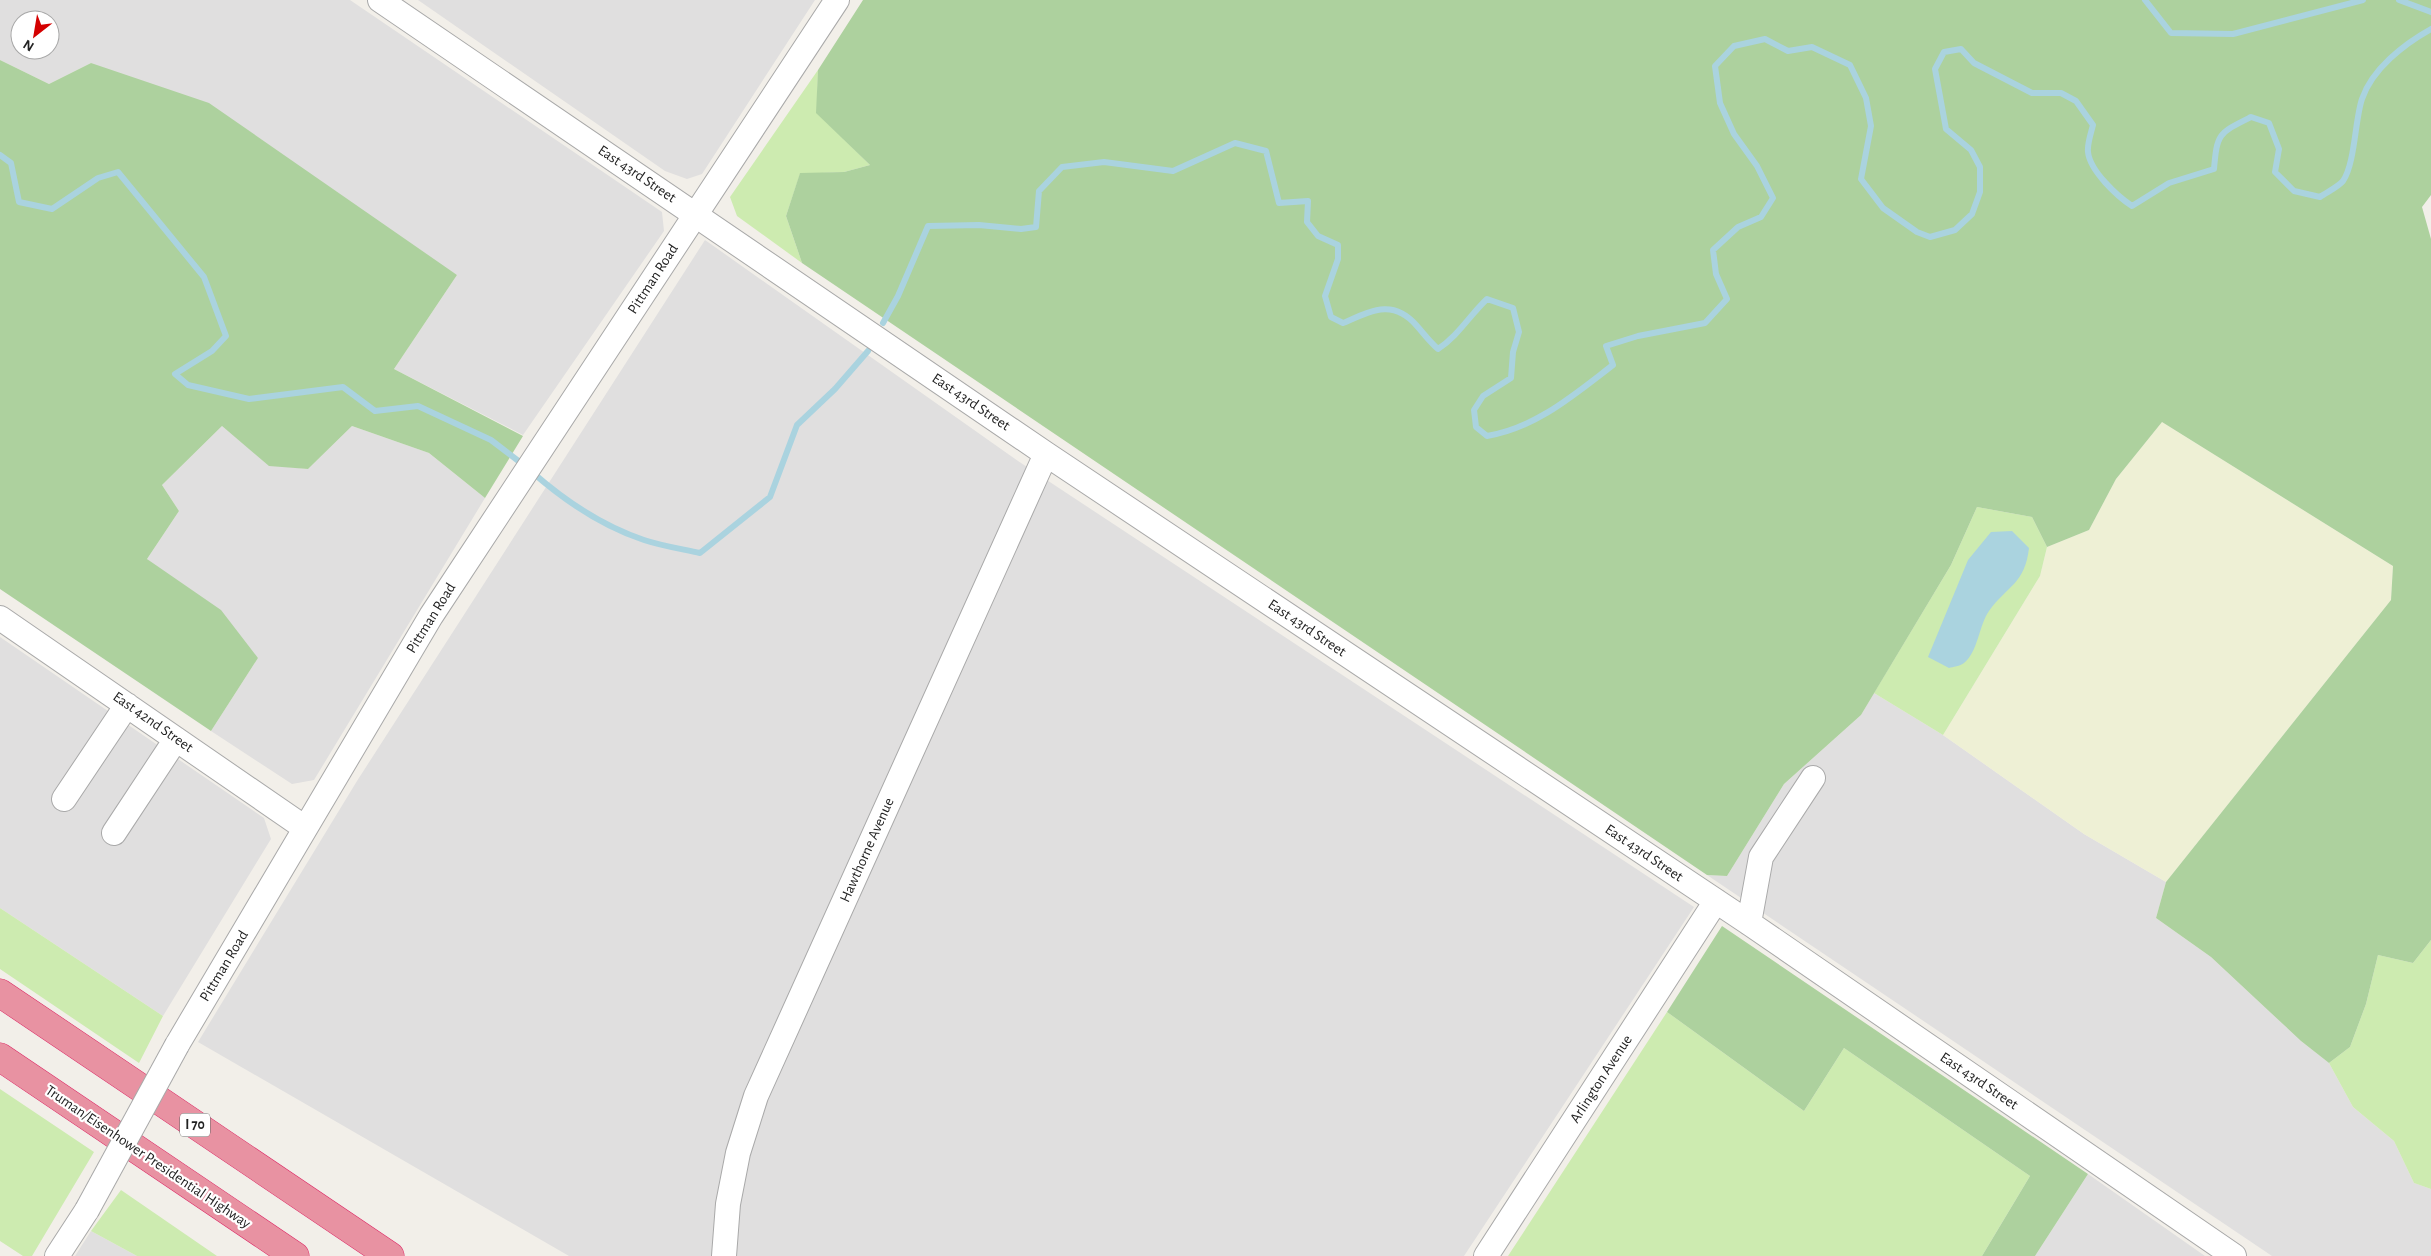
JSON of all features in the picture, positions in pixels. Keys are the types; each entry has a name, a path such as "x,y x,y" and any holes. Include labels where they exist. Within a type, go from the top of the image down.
{"highway":[{"name":"I 70","path":"0,993 390,1256"},
{"name":"Truman/Eisenhower Presidential Highway","path":"0,1057 295,1256"}],"street":[{"name":"East 43rd Street","path":"380,0 1046,454 1749,923 2234,1256"},
{"name":"Pittman Road","path":"57,1256 87,1210 177,1045 431,616 837,0"},
{"name":"Hawthorne Avenue","path":"724,1256 728,1204 738,1154 756,1096 1046,454"},
{"name":"East 42nd Street","path":"0,618 305,828"},
{"path":"64,799 127,704"},
{"path":"114,833 176,739"},
{"path":"1749,923 1761,857 1813,778"},
{"name":"Arlington Avenue","path":"1486,1256 1716,901"}],"shaded area":[{"path":"0,0 350,0 662,212 664,231 523,435 394,369 457,275 91,63 49,84 0,60"},
{"path":"418,0 815,0 702,174 687,179 665,171"},
{"path":"705,240 1018,461 1694,907 1464,1256 569,1256 198,1042 357,781"},
{"path":"222,426 269,465 308,469 352,426 429,453 485,498 314,780 292,784 211,731 258,658 147,559 179,511 162,485"},
{"path":"0,637 264,818 271,839 163,1016 0,908"},
{"path":"1874,693 1943,735 2084,834 2166,882 2156,918 2211,957 2301,1041 2329,1063 2353,1107 2394,1141 2414,1183 2431,1189 2431,1256 2272,1256 1707,875 1727,876 1784,784 1861,715"},
{"path":"2088,1174 2205,1256 2035,1256"},
{"path":"91,1231 137,1256 75,1256"}],"green space":[{"path":"863,0 2431,0 2431,195 2422,207 2431,239 2431,940 2413,963 2378,955 2366,1004 2350,1047 2329,1063 2301,1041 2211,957 2156,918 2166,882 2391,600 2393,566 2162,422 2116,479 2089,530 2047,547 2032,517 1977,507 1951,565 1861,715 1784,784 1727,876 1707,875 802,263 786,216 800,173 844,172 870,165 816,113 818,70"},
{"path":"0,60 49,84 91,63 209,103 457,275 394,369 523,436 485,498 429,453 352,426 308,469 269,466 222,426 162,485 179,511 147,559 221,610 258,658 211,731 0,589"},
{"path":"818,70 817,113 870,165 844,172 800,174 786,216 802,263 737,216 730,197"},
{"path":"2162,422 2393,566 2391,600 2166,882 2084,834 1943,735 2040,576 2047,547 2089,530 2116,479"},
{"path":"1977,507 2032,517 2047,547 2040,576 1943,735 1874,693 1951,565"},
{"path":"0,908 163,1016 139,1063 0,969"},
{"path":"1722,926 2088,1174 2035,1256 1982,1256 2030,1176 1844,1048 1804,1111 1667,1012"},
{"path":"2431,940 2431,1189 2414,1183 2394,1141 2353,1107 2329,1063 2350,1047 2366,1004 2378,955 2413,963"},
{"path":"1667,1012 1804,1111 1844,1048 2030,1176 1982,1256 1508,1256"},
{"path":"0,1089 94,1152 32,1256 23,1256 0,1241"},
{"path":"121,1190 217,1256 137,1256 91,1231"}],"water":[{"path":"2012,531 2029,548 2024,570 1989,611 1969,658 1962,664 1949,668 1928,657 1968,560 1991,532"}],"waterway":[{"path":"2145,0 2171,33 2233,34 2363,0"},
{"path":"2399,0 2431,12"},
{"path":"883,323 898,296 928,226 979,225 1021,229 1036,227 1039,191 1062,167 1104,162 1173,171 1235,143 1266,151 1279,203 1308,201 1307,222 1318,236 1338,245 1338,259 1325,296 1331,317 1343,323 1372,311 1390,310 1399,312 1408,317 1438,349 1458,332 1487,299 1513,308 1519,332 1513,352 1511,378 1483,396 1474,410 1476,427 1487,436 1505,432 1538,418 1584,387 1613,365 1606,346 1638,336 1705,323 1727,299 1716,274 1713,250 1738,227 1761,217 1773,198 1757,166 1734,134 1720,103 1715,66 1734,46 1765,39 1788,51 1812,47 1850,65 1866,98 1871,126 1861,179 1883,208 1917,232 1930,237 1955,230 1972,214 1980,192 1980,167 1971,150 1946,129 1935,69 1944,52 1961,49 1974,63 2032,93 2061,93 2076,101 2093,125 2089,138 2088,152 2094,167 2112,190 2132,206 2169,183 2214,169 2217,148 2222,136 2232,127 2251,117 2269,123 2279,149 2275,172 2294,191 2320,197 2341,183 2347,173 2362,99 2373,78 2390,58 2410,42 2431,29"},
{"path":"0,155 11,163 19,202 52,209 98,178 118,172 204,277 226,336 212,351 175,374 188,385 249,399 343,387 375,411 418,406 491,440 525,466"},
{"path":"532,472 571,503 613,528 651,542 700,553 770,497 797,425 835,389 868,351"}]}
